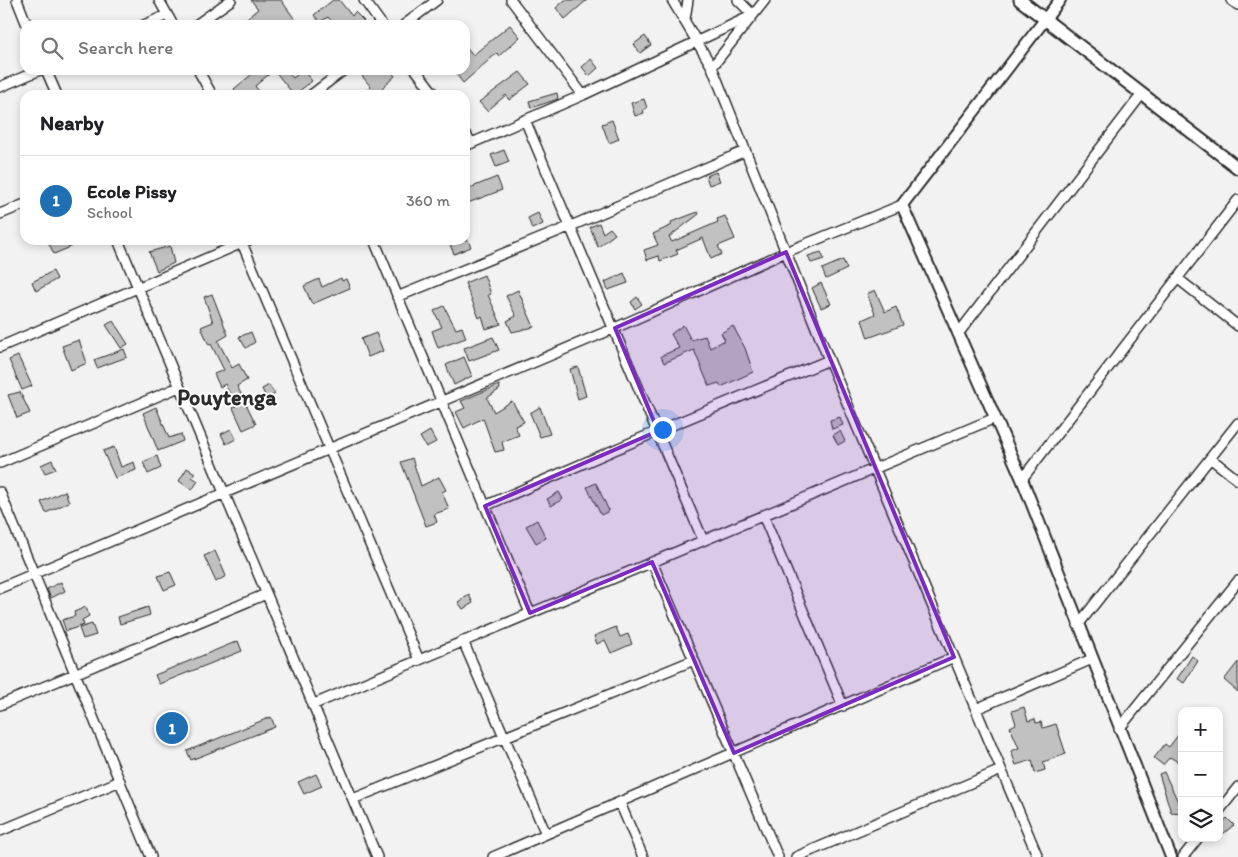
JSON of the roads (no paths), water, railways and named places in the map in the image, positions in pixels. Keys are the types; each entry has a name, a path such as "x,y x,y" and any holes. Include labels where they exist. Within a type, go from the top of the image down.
{"main road":[{"path":"1020,0 1238,168"}],"street":[{"path":"17,0 26,20"},
{"path":"159,0 170,20"},
{"path":"203,20 231,0"},
{"path":"364,0 378,20"},
{"path":"411,20 437,0"},
{"path":"511,0 583,95"},
{"path":"672,0 712,67 829,360 1038,857"},
{"path":"685,19 688,0"},
{"path":"738,0 753,15"},
{"path":"712,67 765,0"},
{"path":"0,588 222,492 615,328 786,252 902,205 1060,0"},
{"path":"1231,0 1238,5"},
{"path":"156,20 167,15"},
{"path":"470,144 583,95 753,15"},
{"path":"0,87 28,75"},
{"path":"48,75 55,90"},
{"path":"201,75 209,90"},
{"path":"317,90 337,75"},
{"path":"420,75 431,90"},
{"path":"958,334 1142,94"},
{"path":"525,120 615,328 703,540"},
{"path":"397,297 571,226 745,151"},
{"path":"1022,479 1238,200"},
{"path":"902,205 1022,479 1171,857"},
{"path":"0,214 20,206"},
{"path":"120,245 222,492 377,857"},
{"path":"0,347 239,245"},
{"path":"247,245 419,660"},
{"path":"376,245 530,613"},
{"path":"1177,278 1238,326"},
{"path":"485,506 829,360"},
{"path":"0,463 179,387"},
{"path":"312,705 995,418"},
{"path":"1078,625 1238,422"},
{"path":"1210,458 1238,480"},
{"path":"0,492 151,857"},
{"path":"763,515 843,706"},
{"path":"652,562 778,857"},
{"path":"1120,729 1238,581"},
{"path":"0,704 266,594"},
{"path":"463,641 546,834"},
{"path":"493,857 954,657"},
{"path":"976,709 1092,659"},
{"path":"353,799 694,660"},
{"path":"796,857 1001,770"},
{"path":"0,831 120,781"},
{"path":"1223,806 1238,787"},
{"path":"620,802 643,857"},
{"path":"1183,857 1195,842"}],"place":[{"name":"Ecole Pissy","path":"172,728"}],"district":[{"name":"Pouytenga","path":"227,397"}]}
